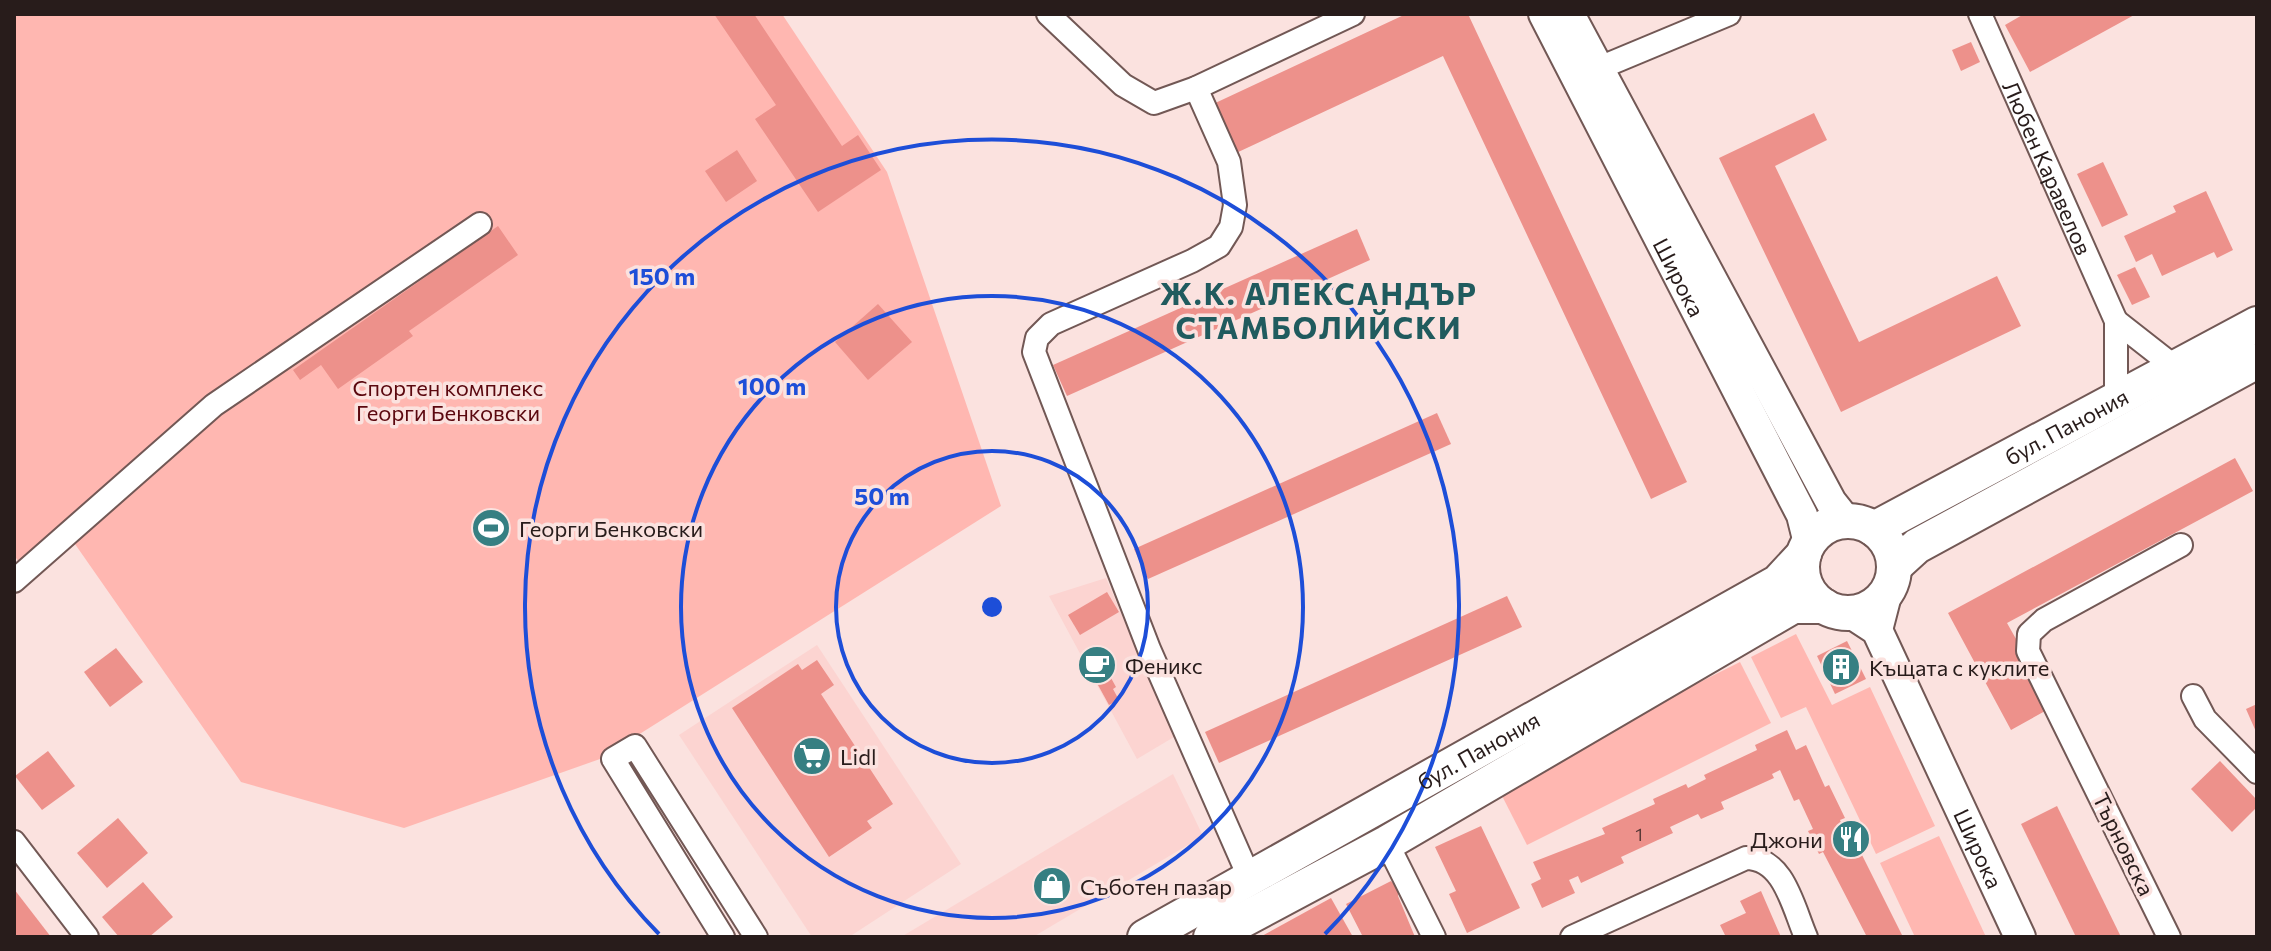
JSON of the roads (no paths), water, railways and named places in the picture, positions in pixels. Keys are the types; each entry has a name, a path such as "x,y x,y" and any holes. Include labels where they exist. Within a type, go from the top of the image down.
{"main road":[{"name":"Широка","path":"1544,14 1587,74 1823,488 1860,525"},
{"name":"Широка","path":"1569,14 1587,74 1802,515 1807,549"},
{"name":"бул. Панония","path":"1145,937 1778,582 1825,528 1860,525 2116,401 2257,324"},
{"name":"бул. Панония","path":"1211,937 1387,843 1793,606 1851,617 1870,608 1917,546 2257,361"},
{"path":"1860,525 1889,545 1890,580"},
{"path":"1807,549 1802,566 1808,589 1851,617"},
{"name":"Широка","path":"1851,617 2020,937"}],"street":[{"path":"1048,14 1123,85 1154,103 1196,88 1310,23 1353,14"},
{"path":"1587,74 1729,14"},
{"name":"Любен Каравелов","path":"1980,14 2116,321 2116,401"},
{"path":"1196,88 1229,162 1235,205 1231,227 1219,246 1192,261 1051,324 1037,338 1034,352 1149,649 1250,879"},
{"path":"14,581 214,405 480,224"},
{"name":"Любен Каравелов","path":"2116,321 2176,368"},
{"name":"Търновска","path":"2169,937 2028,651 2029,634 2044,620 2181,545"},
{"path":"2193,696 2205,719 2257,772"},
{"path":"723,937 613,759 635,746 756,937"},
{"path":"14,842 87,937"},
{"path":"1387,843 1434,937"},
{"path":"1572,937 1746,858 1761,858 1774,866 1806,937"}],"place":[{"name":"Георги Бенковски","path":"491,528"},
{"name":"Феникс","path":"1097,665"},
{"name":"Къщата с куклите","path":"1841,667"},
{"name":"Lidl","path":"812,756"},
{"name":"Джони","path":"1851,839"},
{"name":"Съботен пазар","path":"1052,886"}],"district":[{"name":"Ж.К. АЛЕКСАНДЪР СТАМБОЛИЙСКИ","path":"1319,309"}],"park label":[{"name":"Спортен комплекс Георги Бенковски","path":"448,400"}]}
